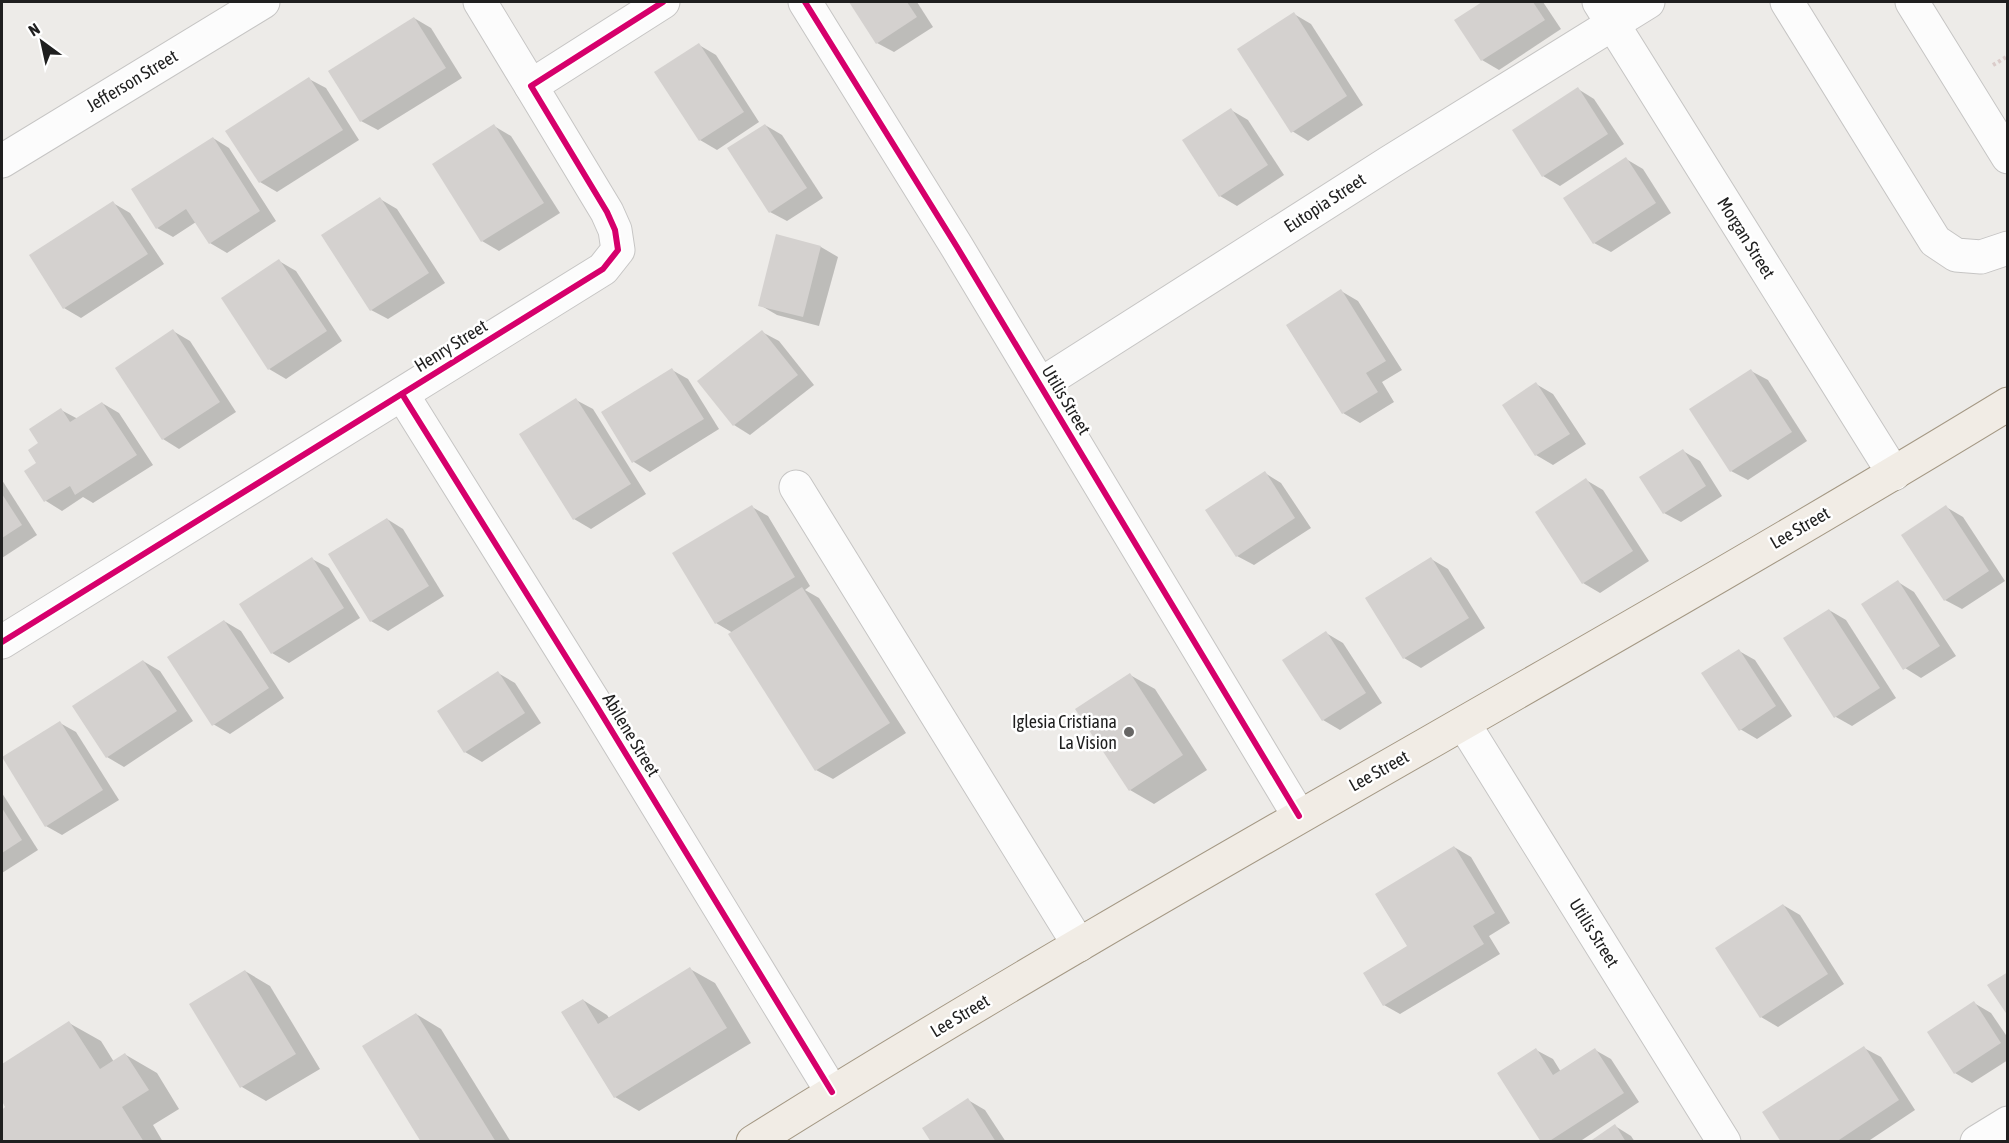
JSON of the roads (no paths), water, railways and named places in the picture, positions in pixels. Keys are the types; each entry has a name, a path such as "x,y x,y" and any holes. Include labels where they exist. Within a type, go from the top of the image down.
{"main road":[{"name":"Lee Street","path":"753,1142 832,1092 1079,945 1894,474 2007,405"}],"street":[{"name":"Jefferson Street","path":"2,161 263,2"},
{"path":"480,2 531,86 663,2"},
{"name":"Utilis Street","path":"805,2 1040,385 1299,816"},
{"name":"Eutopia Street","path":"1040,385 1380,168 1605,13 1648,2"},
{"path":"1787,2 1935,241 1956,255 1981,256 2007,248"},
{"path":"1912,2 2007,157"},
{"name":"Morgan Street","path":"1605,13 1894,474"},
{"name":"Henry Street","path":"2,642 603,269 618,250 615,230 607,212 531,86"},
{"name":"Abilene Street","path":"402,394 832,1092"},
{"path":"796,488 1079,945"},
{"name":"Utilis Street","path":"1464,724 1724,1142"},
{"path":"1977,1142 2007,1123"}],"place":[{"name":"Iglesia Cristiana La Vision","path":"1129,732"}]}
